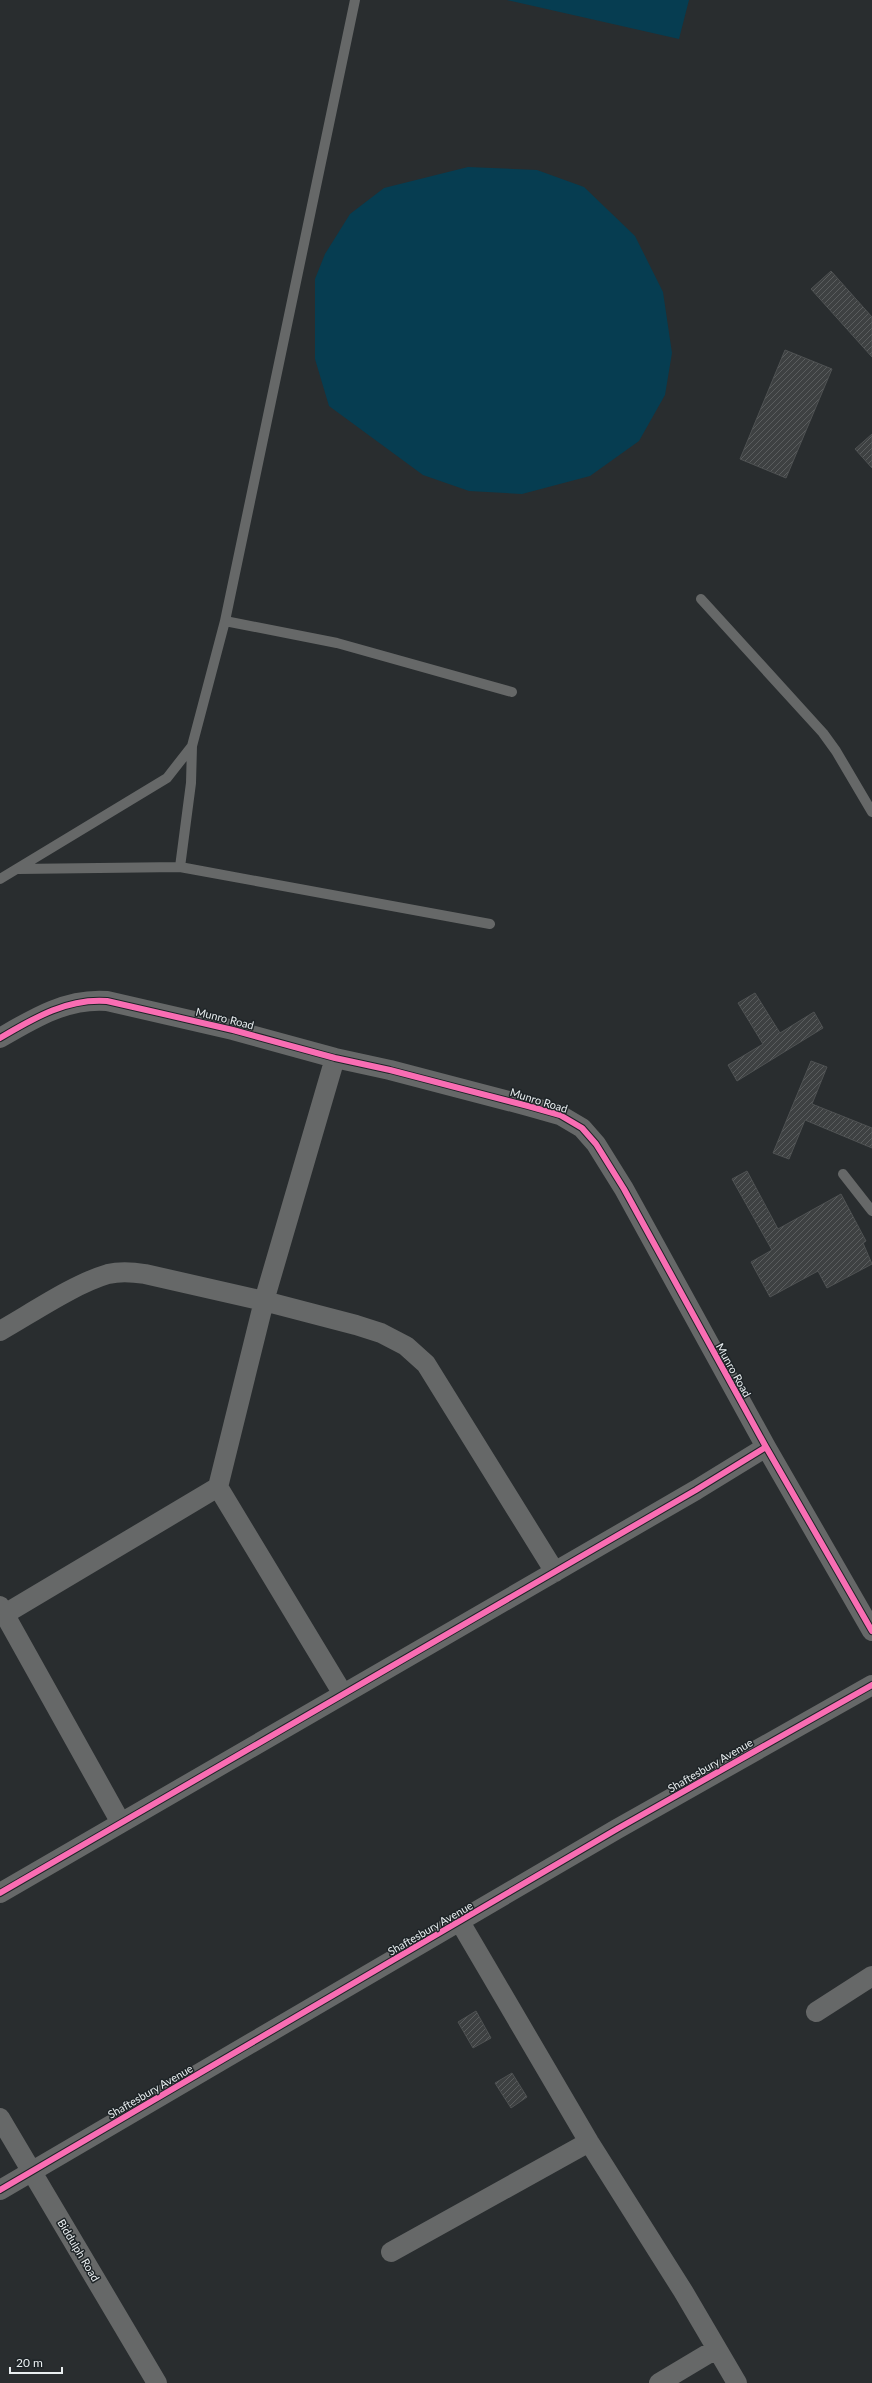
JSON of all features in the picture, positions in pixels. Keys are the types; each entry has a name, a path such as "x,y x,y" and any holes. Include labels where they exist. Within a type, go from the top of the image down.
{"street":[{"name":"Munro Road","path":"0,1038 56,1008 89,1000 107,1001 233,1030 335,1058 390,1070 528,1106 560,1115 582,1128 596,1144 624,1189 766,1447 872,1631"},
{"path":"335,1058 264,1301 218,1488 342,1694"},
{"path":"0,1331 89,1282 109,1274 128,1272 145,1274 264,1301 381,1333 406,1346 426,1364 555,1572"},
{"path":"0,1893 696,1490 766,1447"},
{"path":"121,1823 2,1610 218,1488"},
{"name":"Shaftesbury Avenue","path":"0,2190 617,1829 872,1685"},
{"path":"460,1922 589,2142 684,2291 716,2349 737,2383"},
{"path":"816,2012 872,1976"},
{"name":"Biddulph Road","path":"0,2118 157,2383"},
{"path":"391,2252 589,2142"},
{"path":"659,2383 716,2349"}],"lane":[{"path":"180,867 192,783 192,746 225,621 354,0"},
{"path":"701,599 823,733 843,762 872,812"},
{"path":"225,621 338,642 512,692"},
{"path":"0,879 167,778 192,746"},
{"path":"16,870 180,867 490,924"},
{"path":"842,1174 872,1211"}],"shaded area":[{"path":"507,0 689,0 679,39"},
{"path":"468,167 537,170 584,187 635,236 663,292 672,353 665,395 639,441 590,476 522,494 469,491 423,475 329,406 315,359 315,279 325,254 350,214 384,188"}],"building":[{"path":"831,271 872,317 872,357 811,289"},
{"path":"785,350 832,369 786,478 740,459"},
{"path":"872,434 872,468 855,449"},
{"path":"755,993 780,1033 814,1012 823,1028 737,1081 728,1065 763,1044 738,1003"},
{"path":"811,1061 827,1067 812,1104 872,1128 872,1148 805,1120 789,1159 773,1153"},
{"path":"747,1171 778,1229 841,1194 866,1241 863,1243 872,1264 827,1288 818,1271 770,1297 751,1262 772,1250 732,1179"},
{"path":"476,2011 491,2038 473,2048 458,2022"},
{"path":"512,2073 527,2097 511,2108 495,2083"}],"cycle path":[{"path":"0,1038 25,1023 65,1006 92,1001 107,1001 233,1030 335,1058 390,1070 528,1106 560,1115 582,1128 596,1144 624,1189 766,1447 872,1631"},
{"path":"0,1893 696,1490 766,1447"},
{"path":"0,2190 617,1829 872,1685"}]}
